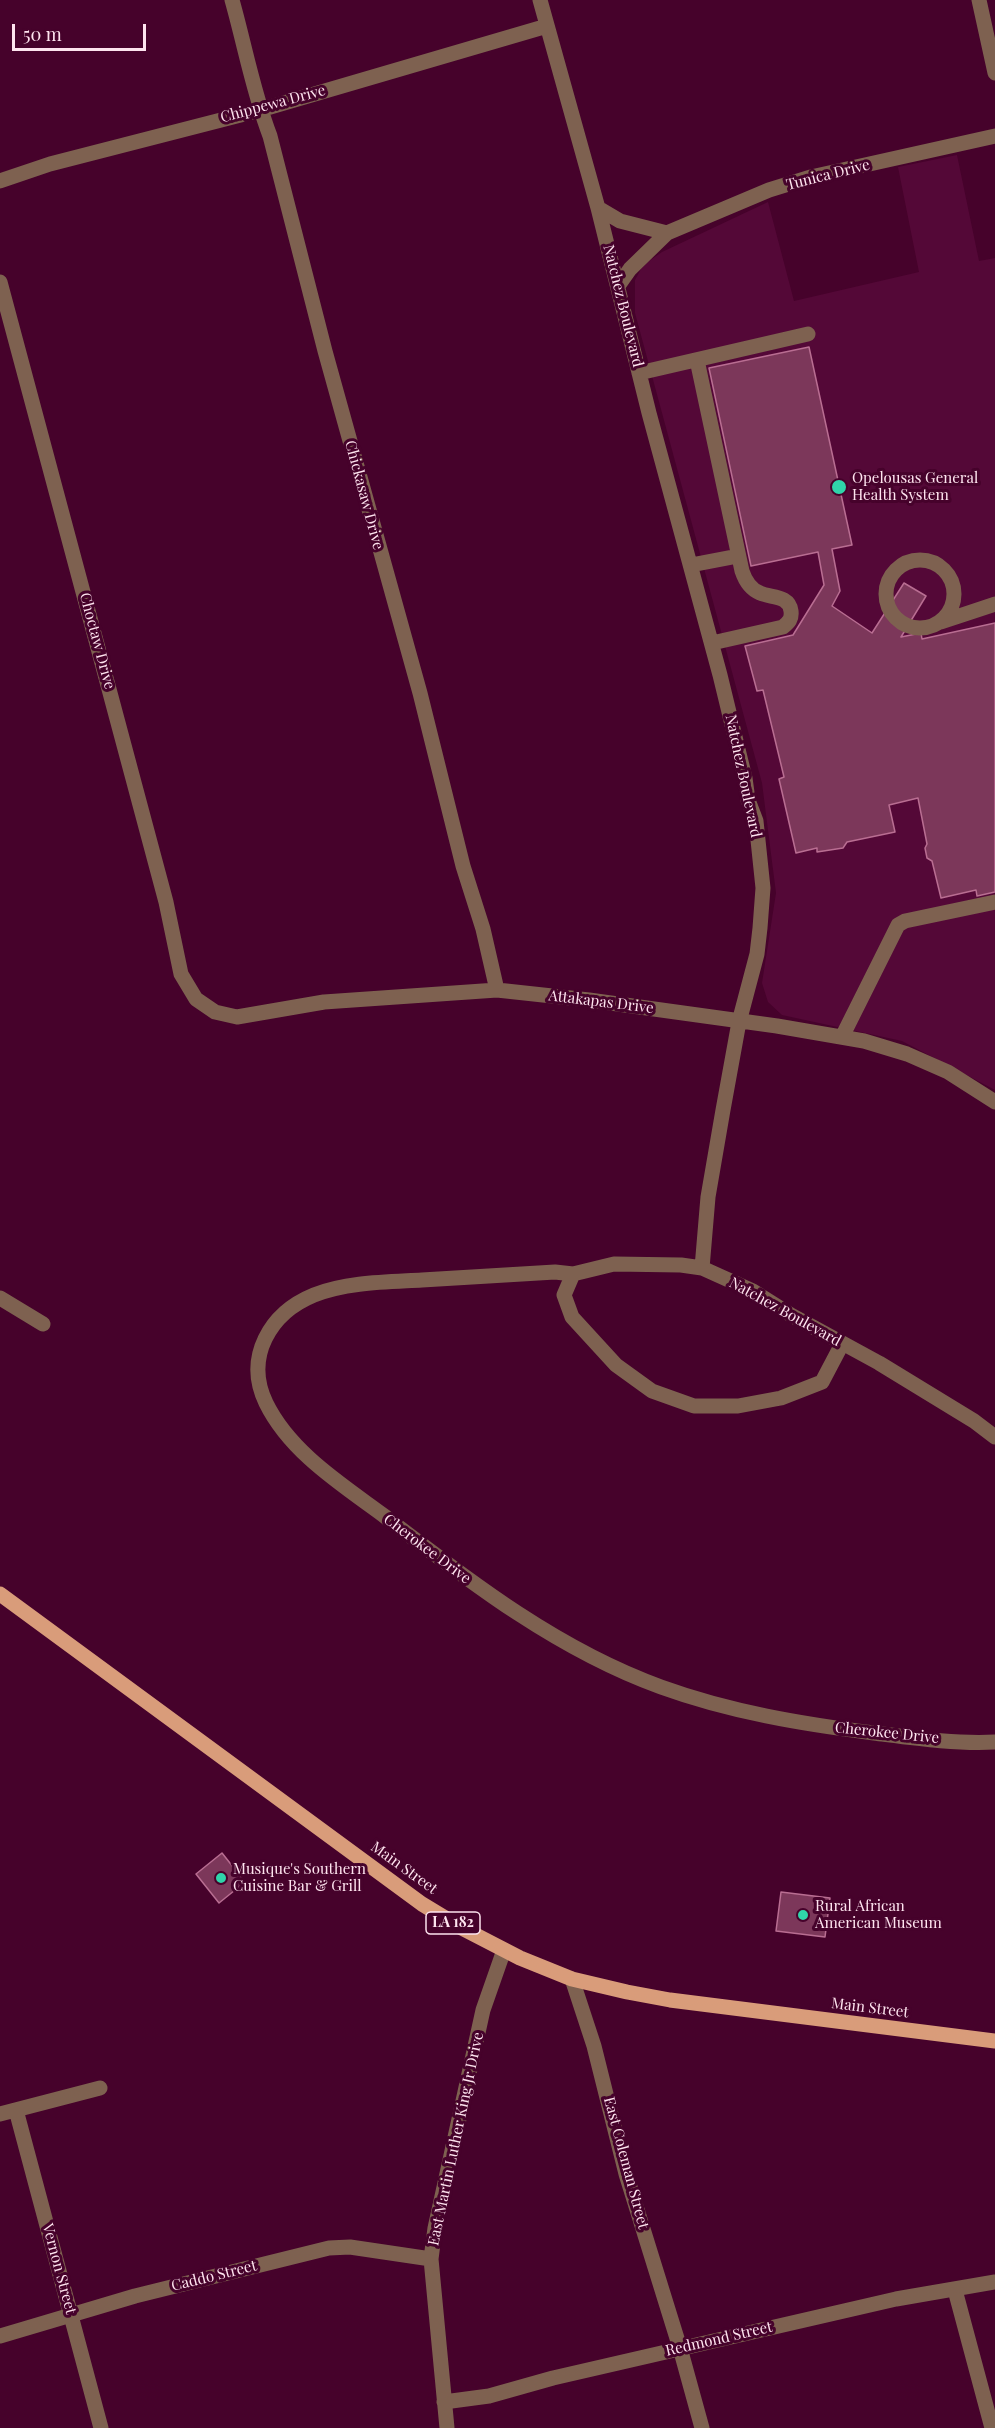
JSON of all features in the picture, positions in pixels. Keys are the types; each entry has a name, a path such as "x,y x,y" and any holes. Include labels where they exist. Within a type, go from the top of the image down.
{"main road":[{"name":"Main Street","path":"0,1594 422,1904 504,1950 572,1979 670,2000 995,2042"}],"street":[{"name":"Chickasaw Drive","path":"232,0 260,110 276,157 325,351 420,693 497,990"},
{"name":"Natchez Boulevard","path":"540,0 598,208 639,373 712,643 745,778 748,800 756,821 763,888 757,954 739,1022 708,1197 702,1268 753,1291 842,1344 879,1363 974,1421 995,1437"},
{"path":"979,0 995,74"},
{"name":"Chippewa Drive","path":"0,181 51,164 260,110 547,26"},
{"name":"Tunica Drive","path":"618,286 630,269 667,234 761,194 811,177 995,136"},
{"path":"598,208 620,221 667,234"},
{"name":"Choctaw Drive","path":"0,282 166,902 181,974 196,999"},
{"path":"639,373 808,334"},
{"path":"697,360 745,580 759,593 785,600 790,604 791,617 790,622 783,627 712,643"},
{"path":"691,565 738,555"},
{"path":"937,623 952,607 953,585 948,574 940,566 930,561 908,562 891,576 887,587 890,608 896,618 905,624 927,627 991,605"},
{"path":"954,596 967,604 991,605"},
{"path":"842,1037 898,925 905,921 995,902"},
{"name":"Attakapas Drive","path":"196,999 215,1012 237,1017 324,1002 497,990 644,1007 842,1037 907,1054 948,1072 995,1102"},
{"name":"Cherokee Drive","path":"702,1268 681,1265 614,1264 573,1274 555,1272 378,1283 334,1289 294,1306 277,1320 264,1337 259,1359 259,1382 266,1403 291,1440 324,1470 456,1571 540,1626 618,1668 659,1686 701,1700 787,1720 919,1738 995,1742"},
{"path":"573,1274 564,1296 572,1317 616,1365 652,1391 694,1406 738,1406 760,1402 781,1398 822,1382 842,1344"},
{"path":"0,1299 43,1324"},
{"name":"East Martin Luther King Jr Drive","path":"447,2428 431,2259 435,2228 483,2010 504,1950"},
{"name":"East Coleman Street","path":"572,1979 594,2046 626,2174 680,2348 702,2428"},
{"path":"0,2114 100,2088"},
{"name":"Vernon Street","path":"16,2110 101,2428"},
{"name":"Caddo Street","path":"0,2336 146,2293 329,2248 350,2247 431,2259"},
{"name":"Redmond Street","path":"444,2402 489,2396 553,2378 896,2299 995,2282"},
{"path":"955,2289 993,2427"}],"shaded area":[{"name":"Opelousas General Health System","path":"957,155 979,261 995,258 995,1090 902,1041 782,1015 768,1002 762,983 776,893 762,783 635,313 635,280 649,261 662,252 768,202 794,301 919,272 898,167"}],"building":[{"path":"809,347 852,545 832,549 840,591 832,606 872,633 904,583 926,596 901,637 921,633 922,639 995,623 995,892 977,896 976,890 941,898 932,861 927,858 925,848 927,844 918,798 889,805 895,832 847,842 843,848 817,852 817,848 796,853 779,779 784,777 763,690 757,691 745,646 793,635 824,585 818,552 751,566 709,368"},
{"name":"Musique's Southern Cuisine Bar & Grill","path":"222,1853 245,1882 219,1903 196,1874"},
{"name":"Rural African American Museum","path":"781,1892 830,1898 825,1937 776,1931"}],"place":[{"name":"Opelousas General Health System","path":"839,487"},
{"name":"Musique's Southern Cuisine Bar & Grill","path":"221,1878"},
{"name":"Rural African American Museum","path":"803,1915"}]}
